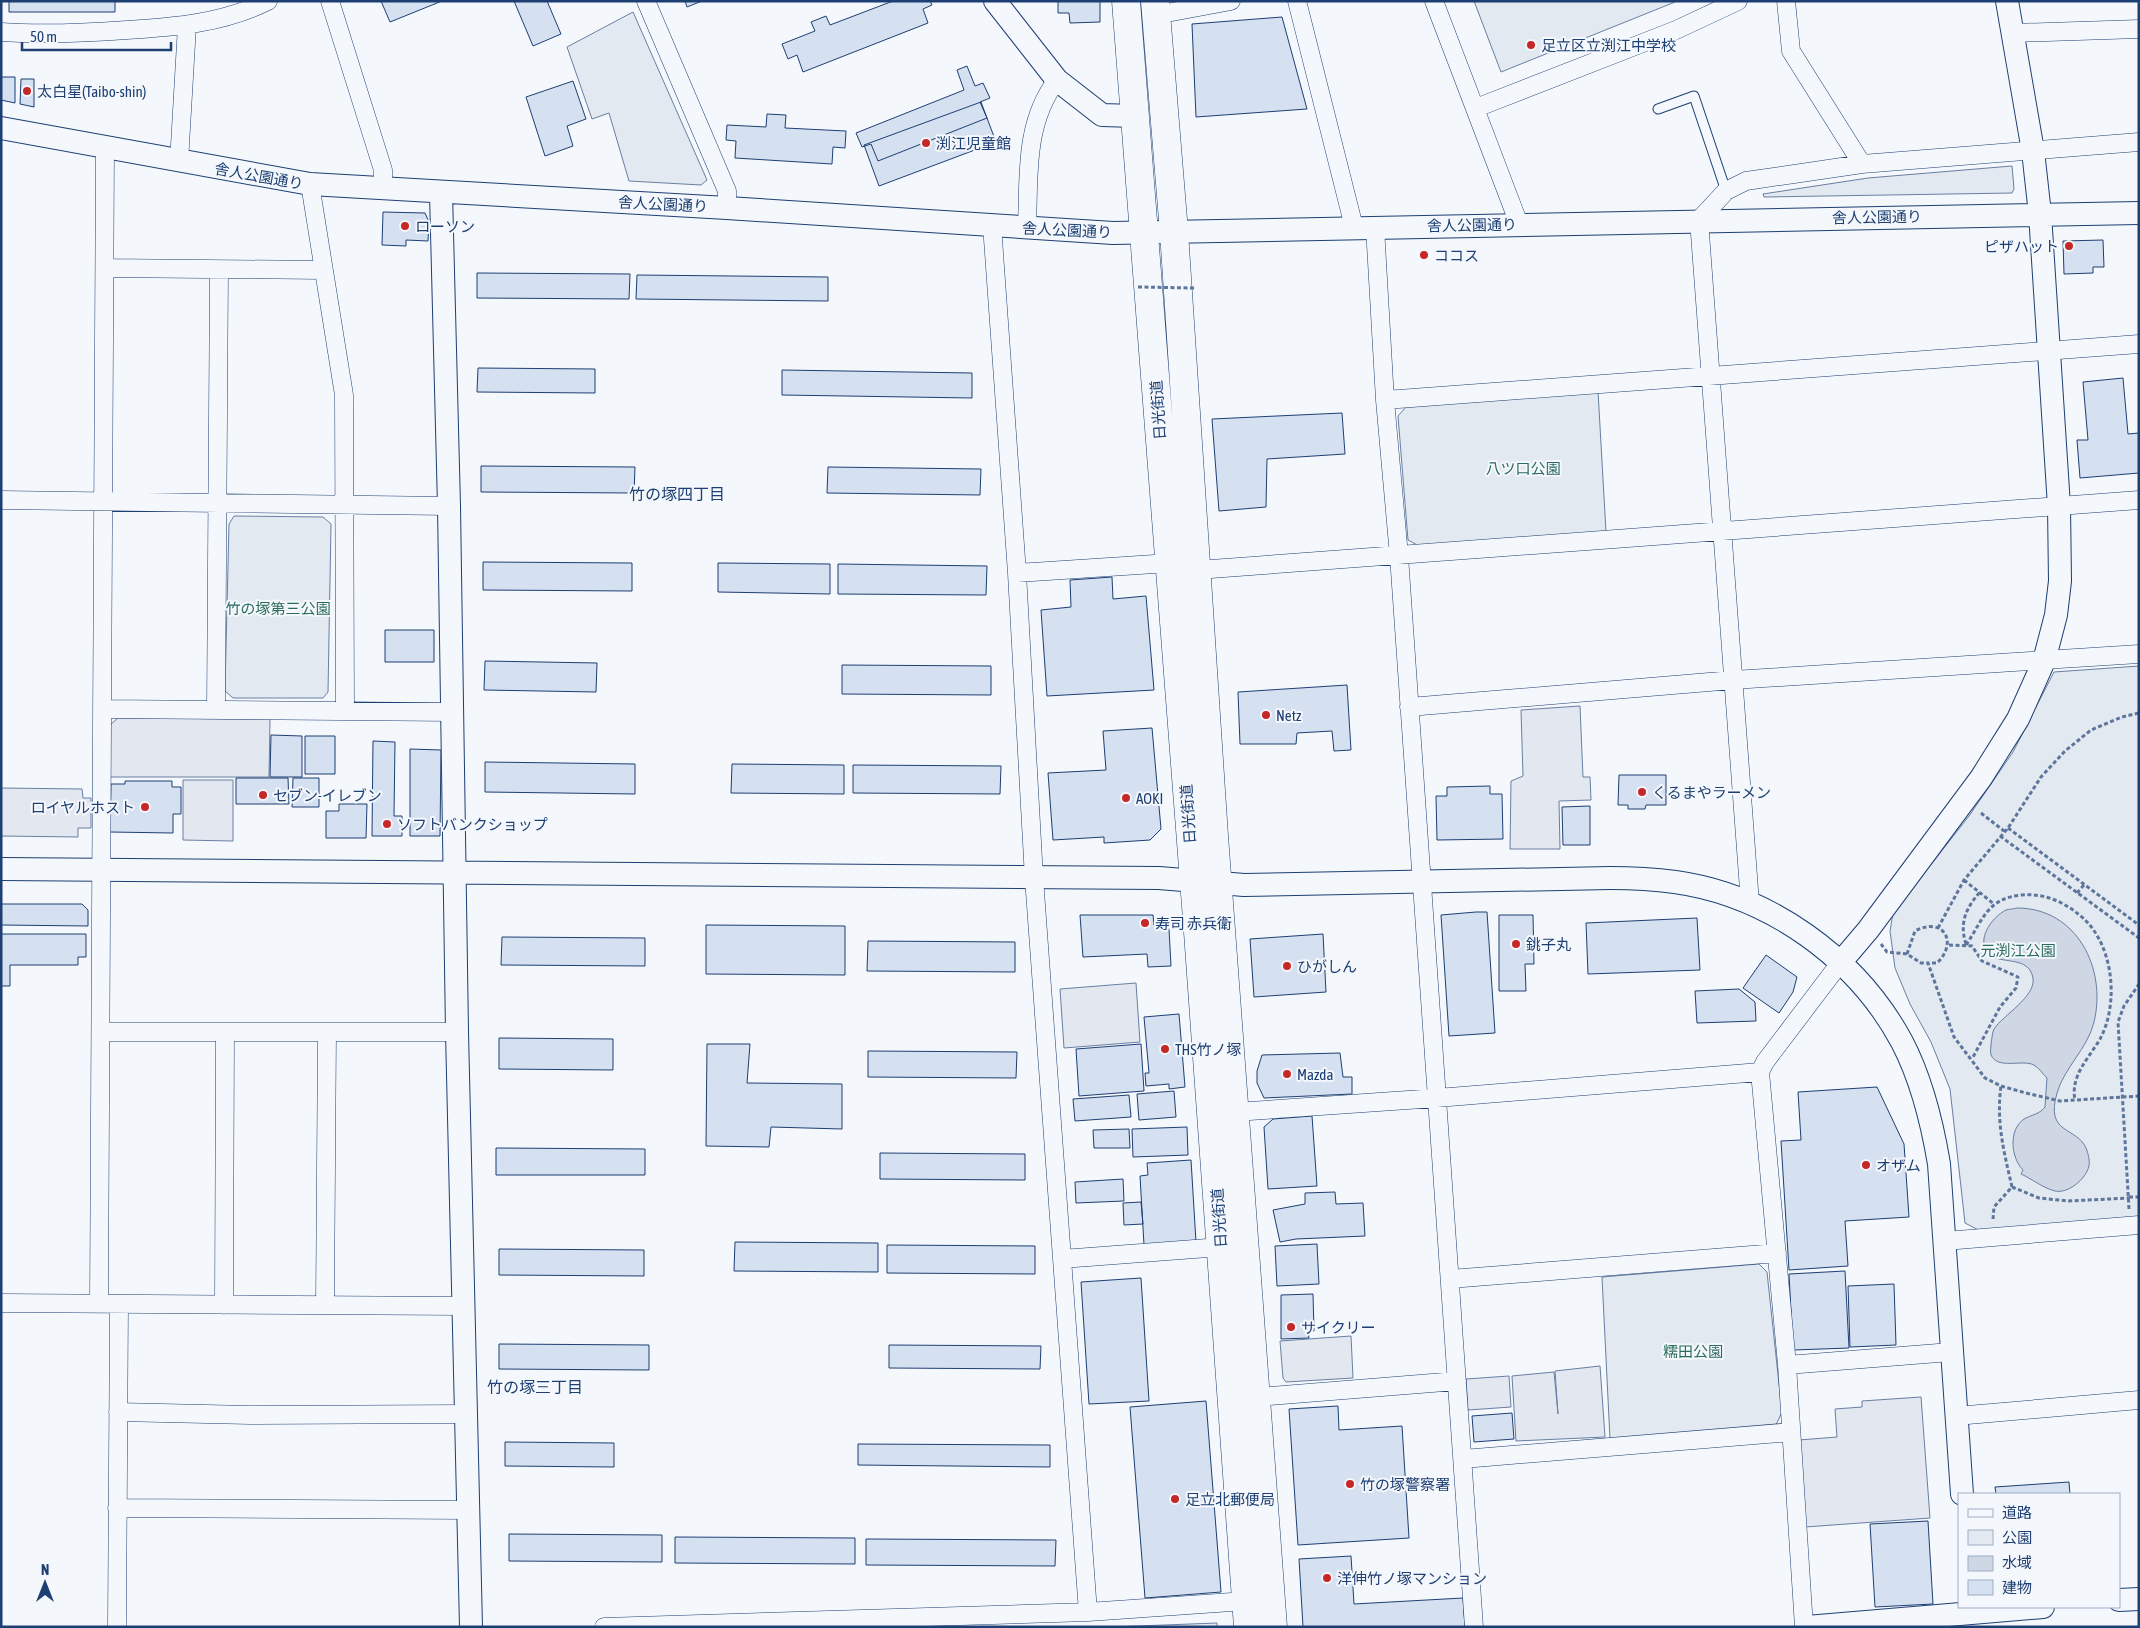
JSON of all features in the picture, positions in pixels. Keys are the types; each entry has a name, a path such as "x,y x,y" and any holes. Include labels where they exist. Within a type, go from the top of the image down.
{"highway":[{"name":"日光街道","path":"1126,1 1170,563 1206,883 1235,1112 1245,1398 1247,1614"},
{"name":"日光街道","path":"1156,8 1174,232 1197,570 1206,883 1221,1247 1245,1398 1273,1627"}],"street":[{"path":"1,32 46,34 187,26 219,19 268,1"},
{"path":"330,1 383,170 383,188"},
{"path":"646,1 728,191 728,208"},
{"path":"996,1 1057,80 1102,115 1135,116"},
{"path":"1156,8 1231,1"},
{"path":"1296,1 1364,227 1385,400 1409,707 1474,1627"},
{"path":"1434,1 1519,224"},
{"path":"1476,108 1676,30 1738,1"},
{"path":"1786,1 1791,51 1862,164"},
{"path":"2007,1 2033,151 2040,214 2059,506 2060,581 2056,615 2044,661 2018,719 1981,778 1868,930 1840,963 1765,1062 1760,1072 1787,1365 1806,1627 1970,1615 2034,1608"},
{"path":"178,162 187,26"},
{"path":"2013,33 2139,29"},
{"path":"1027,228 1032,131 1047,93 1057,80"},
{"name":"舎人公園通り","path":"1,128 178,162 310,184 728,208 1027,228 1144,233 1699,220 2139,213"},
{"path":"1750,903 1699,220 1726,191 1746,181 1862,164 2139,142"},
{"path":"99,1304 105,148"},
{"path":"310,184 344,395 345,711"},
{"path":"441,193 457,1032 471,1627"},
{"path":"992,225 1017,573 1034,878 1088,1612"},
{"path":"105,268 323,270"},
{"path":"216,710 220,270"},
{"path":"1385,400 2139,344"},
{"path":"1,500 448,506"},
{"path":"1197,570 2139,500"},
{"path":"1017,573 1170,563"},
{"path":"1409,707 1733,680 2139,654"},
{"path":"102,709 452,712"},
{"path":"1,869 1159,878 1206,883 1648,879 1676,882 1714,890 1750,903 1787,922 1823,947 1864,987 1885,1014 1902,1042 1915,1071 1926,1101 1939,1164 1962,1493"},
{"path":"101,1032 457,1032"},
{"path":"224,1304 225,1032"},
{"path":"325,1305 327,1032"},
{"path":"1235,1112 1760,1072"},
{"path":"1945,1241 2134,1220"},
{"path":"1062,1259 1221,1247"},
{"path":"1450,1279 1776,1253"},
{"path":"1,1303 464,1306"},
{"path":"117,1627 119,1304"},
{"path":"1787,1365 1951,1352"},
{"path":"1245,1398 1457,1380"},
{"path":"1956,1416 2139,1400"},
{"path":"118,1412 467,1414"},
{"path":"1463,1459 1791,1432"},
{"path":"117,1508 469,1510"},
{"path":"2120,1600 2139,1599"},
{"path":"604,1627 741,1625 1088,1612 1247,1614"}],"lane":[{"path":"1658,109 1694,96 1726,191"}],"path":[{"path":"1138,287 1194,288"},
{"path":"1938,928 1964,880 2008,828 2041,777 2065,751 2091,730 2139,712"},
{"path":"1980,812 2004,831"},
{"path":"2008,828 2139,925"},
{"path":"2000,836 2139,938"},
{"path":"1964,880 1994,904"},
{"path":"2078,893 2084,884"},
{"path":"1966,945 1962,928 1964,916 1980,892"},
{"path":"1966,945 1981,918 1994,904 2004,898 2026,895 2054,899 2076,911 2095,932 2101,943 2109,969 2108,1012 2100,1038 2078,1074 2074,1085 2075,1100"},
{"path":"1879,940 1887,952 1907,954 1921,963 1937,963 1947,952 1947,937 1938,928 1927,926 1915,931 1907,954"},
{"path":"1948,945 1972,946 1982,960 2018,977 2016,988 2000,1007 1971,1060"},
{"path":"1928,963 1954,1036 1985,1078 2001,1086 2060,1101 2139,1096"},
{"path":"2134,1220 2129,1207 2118,1022 2124,1006 2139,984"},
{"path":"2001,1086 1998,1108 2002,1145 2012,1187"},
{"path":"2012,1187 2039,1198 2068,1201 2139,1197"},
{"path":"1990,1237 1994,1207 2012,1187"}],"green space":[{"path":"1474,1 1674,1 1675,2 1501,72"},
{"path":"633,12 707,180 701,185 629,181 609,113 592,119 567,47"},
{"path":"2012,166 2014,189 2012,193 1764,197 1763,194 1868,178"},
{"name":"八ツ口公園","path":"1598,391 1606,532 1421,547 1408,540 1398,416 1406,407"},
{"name":"竹の塚第三公園","path":"234,516 323,517 331,524 328,692 323,698 233,698 225,691 229,524"},
{"name":"元渕江公園","path":"2139,666 2139,1221 1992,1237 1965,1223 1950,1089 1931,1042 1910,1004 1895,968 1890,931 1893,913 1969,816 2013,752 2054,672"},
{"name":"糯田公園","path":"1759,1264 1767,1272 1782,1412 1775,1427 1610,1439 1602,1277"},
{"path":"1217,1623 1217,1627 1111,1627"}],"shaded area":[{"path":"1580,706 1583,777 1590,777 1591,800 1559,801 1560,849 1510,849 1511,781 1523,776 1521,710"},
{"path":"118,718 270,719 269,777 110,777 110,725"},
{"path":"183,780 233,780 233,841 183,840"},
{"path":"1,788 82,789 83,798 91,798 91,828 78,828 78,837 1,836"},
{"path":"1136,983 1140,1042 1064,1048 1060,989"},
{"path":"1351,1336 1353,1378 1286,1382 1283,1378 1280,1341"},
{"path":"1600,1366 1605,1437 1516,1441 1512,1376 1554,1372 1558,1414 1555,1371"},
{"path":"1509,1376 1511,1407 1468,1410 1466,1379"},
{"path":"1921,1397 1930,1518 1805,1527 1799,1440 1837,1437 1835,1409 1862,1407 1862,1401"}],"water":[{"path":"2017,908 2038,911 2056,918 2071,930 2083,945 2091,963 2096,982 2097,1002 2091,1031 2087,1041 2060,1084 2054,1107 2058,1123 2076,1136 2086,1148 2089,1166 2084,1176 2076,1185 2060,1191 2046,1188 2021,1174 2023,1170 2016,1159 2013,1144 2015,1130 2019,1124 2045,1107 2047,1078 2034,1065 2029,1063 1999,1062 1991,1055 1994,1029 2024,999 2033,985 2033,978 2026,966 2014,961 1994,957 1985,948 1984,942 1987,929 1995,918 2006,910"}],"building":[{"path":"9,1 115,1 115,12 9,12"},
{"path":"381,1 442,1 390,22"},
{"path":"514,1 547,1 561,34 533,46"},
{"path":"685,1 702,1 687,7"},
{"path":"893,1 930,1 932,5 923,9 928,23 803,72 797,55 788,59 782,44 815,31 811,22 826,16 830,25"},
{"path":"1058,1 1100,1 1100,22 1070,23 1069,13 1058,13"},
{"path":"1282,17 1307,109 1196,117 1192,24"},
{"path":"967,66 975,86 983,83 990,98 980,102 987,118 878,161 871,144 862,147 856,133 964,90 957,70"},
{"path":"1,77 15,77 15,103 1,100"},
{"path":"21,79 34,79 34,107 20,104"},
{"path":"573,81 586,119 567,126 573,146 545,156 526,97"},
{"path":"981,102 996,142 879,186 864,145"},
{"path":"767,114 786,115 785,128 846,131 845,148 833,147 832,164 735,158 736,141 726,140 727,125 766,127"},
{"path":"383,212 425,213 429,222 428,241 406,240 406,246 382,245"},
{"path":"2103,240 2104,267 2093,267 2093,273 2064,274 2063,241"},
{"path":"477,273 630,274 629,299 477,298"},
{"path":"637,275 828,277 828,301 636,299"},
{"path":"478,368 595,369 595,393 477,392"},
{"path":"782,370 972,373 972,398 782,395"},
{"path":"2123,378 2128,434 2139,433 2139,473 2080,478 2077,440 2088,440 2083,382"},
{"path":"1342,413 1345,454 1267,459 1266,507 1219,511 1212,419"},
{"path":"481,466 635,467 634,493 481,492"},
{"path":"828,467 981,469 980,495 827,493"},
{"path":"483,562 632,563 632,591 483,590"},
{"path":"718,563 830,564 830,594 718,592"},
{"path":"838,564 987,566 986,595 838,594"},
{"path":"1112,577 1113,599 1146,596 1154,690 1047,696 1041,610 1071,607 1070,580"},
{"path":"385,630 434,630 434,662 385,662"},
{"path":"485,661 597,663 596,692 484,690"},
{"path":"842,665 991,666 991,695 842,694"},
{"path":"1347,685 1351,750 1334,751 1332,731 1297,733 1296,744 1240,744 1238,692"},
{"path":"1152,728 1161,829 1150,840 1104,843 1104,837 1053,840 1048,773 1106,770 1103,731"},
{"path":"271,735 302,736 302,777 270,777"},
{"path":"305,736 335,736 335,774 305,774"},
{"path":"373,741 395,742 394,816 402,816 402,836 372,836"},
{"path":"410,749 441,750 440,836 410,836"},
{"path":"485,762 635,764 635,794 485,792"},
{"path":"732,764 844,765 844,794 731,793"},
{"path":"853,765 1001,766 1000,794 853,793"},
{"path":"1619,775 1666,775 1666,805 1646,805 1645,809 1628,809 1628,805 1618,805"},
{"path":"236,778 288,778 289,804 236,804"},
{"path":"293,778 319,778 319,807 292,807"},
{"path":"125,781 172,781 172,787 181,787 181,814 173,814 173,833 110,832 111,784 125,784"},
{"path":"1490,786 1490,794 1502,794 1503,839 1437,840 1436,796 1447,796 1447,787"},
{"path":"339,804 367,804 366,838 326,838 326,811 339,811"},
{"path":"1590,806 1590,845 1563,845 1562,807"},
{"path":"1,904 82,904 88,910 88,926 1,925"},
{"path":"1487,912 1495,1033 1449,1036 1441,915"},
{"path":"1080,915 1153,915 1154,925 1163,925 1169,929 1171,966 1148,967 1147,954 1083,957"},
{"path":"1499,915 1533,915 1534,964 1525,964 1526,991 1499,991"},
{"path":"1697,918 1700,970 1588,974 1586,923"},
{"path":"706,925 845,926 845,975 706,974"},
{"path":"1,934 86,934 86,957 78,957 78,965 10,965 10,986 1,986"},
{"path":"1323,934 1326,992 1254,997 1250,939"},
{"path":"502,937 645,938 645,966 501,965"},
{"path":"868,941 1015,942 1015,972 867,971"},
{"path":"1766,955 1797,977 1793,992 1779,1013 1743,988"},
{"path":"1739,989 1755,1002 1756,1021 1697,1023 1695,991"},
{"path":"1179,1014 1185,1087 1169,1089 1169,1084 1146,1086 1145,1073 1149,1073 1144,1017"},
{"path":"499,1038 613,1039 613,1070 499,1069"},
{"path":"707,1044 750,1044 747,1083 842,1084 842,1129 771,1127 769,1147 706,1146"},
{"path":"1141,1044 1144,1091 1079,1096 1076,1049"},
{"path":"868,1051 1017,1052 1016,1078 868,1077"},
{"path":"1340,1053 1343,1077 1352,1077 1352,1094 1264,1098 1257,1083 1257,1071 1262,1055"},
{"path":"1877,1087 1904,1144 1909,1217 1845,1221 1848,1266 1789,1270 1781,1141 1801,1140 1798,1092"},
{"path":"1174,1091 1176,1117 1139,1120 1137,1094"},
{"path":"1129,1095 1131,1117 1075,1121 1073,1099"},
{"path":"1312,1116 1317,1186 1268,1189 1264,1127 1273,1119"},
{"path":"1187,1127 1188,1155 1133,1157 1132,1129"},
{"path":"1129,1129 1130,1148 1094,1148 1093,1130"},
{"path":"496,1148 645,1149 645,1175 496,1175"},
{"path":"880,1153 1025,1154 1025,1180 880,1179"},
{"path":"1191,1160 1196,1242 1144,1245 1140,1176 1148,1175 1147,1163"},
{"path":"1123,1179 1124,1201 1076,1203 1075,1182"},
{"path":"1335,1192 1336,1204 1363,1203 1365,1236 1296,1239 1280,1242 1273,1210 1305,1204 1305,1193"},
{"path":"1141,1202 1143,1224 1124,1225 1123,1203"},
{"path":"735,1242 878,1243 878,1272 734,1271"},
{"path":"1317,1244 1319,1284 1277,1286 1275,1246"},
{"path":"887,1245 1035,1246 1035,1274 887,1273"},
{"path":"499,1249 644,1250 644,1276 499,1275"},
{"path":"1845,1271 1849,1348 1793,1350 1789,1274"},
{"path":"1141,1278 1149,1401 1089,1404 1081,1282"},
{"path":"1894,1284 1896,1345 1850,1347 1848,1286"},
{"path":"1313,1294 1314,1331 1308,1331 1309,1338 1281,1339 1281,1295"},
{"path":"499,1344 649,1345 649,1370 499,1369"},
{"path":"889,1345 1041,1346 1040,1369 889,1368"},
{"name":"足立北郵便局","path":"1206,1401 1221,1592 1145,1598 1130,1407"},
{"name":"竹の塚警察署","path":"1338,1406 1339,1430 1402,1426 1409,1538 1298,1545 1289,1409"},
{"path":"1512,1413 1514,1439 1474,1442 1472,1416"},
{"path":"505,1442 614,1443 614,1467 505,1466"},
{"path":"858,1444 1050,1445 1050,1467 858,1465"},
{"path":"2069,1482 2070,1493 1996,1493 1995,1487"},
{"path":"1928,1521 1933,1604 1875,1607 1870,1524"},
{"path":"509,1534 662,1535 662,1562 509,1561"},
{"path":"675,1537 855,1538 855,1564 675,1563"},
{"path":"866,1539 1056,1540 1055,1566 866,1565"},
{"name":"洋伸竹ノ塚マンション","path":"1351,1556 1354,1604 1463,1598 1465,1627 1303,1627 1299,1559"}],"place":[{"name":"足立区立渕江中学校","path":"1531,45"},
{"name":"太白星(Taibo-shin)","path":"27,91"},
{"name":"渕江児童館","path":"926,143"},
{"name":"ローソン","path":"405,226"},
{"name":"ピザハット","path":"2069,246"},
{"name":"ココス","path":"1424,255"},
{"name":"Netz","path":"1266,715"},
{"name":"くるまやラーメン","path":"1642,792"},
{"name":"セブン-イレブン","path":"263,795"},
{"name":"AOKI","path":"1126,798"},
{"name":"ロイヤルホスト","path":"145,807"},
{"name":"ソフトバンクショップ","path":"387,824"},
{"name":"寿司 赤兵衛","path":"1145,923"},
{"name":"銚子丸","path":"1516,944"},
{"name":"ひがしん","path":"1287,966"},
{"name":"THS竹ノ塚","path":"1165,1049"},
{"name":"Mazda","path":"1287,1074"},
{"name":"オザム","path":"1866,1165"},
{"name":"サイクリー","path":"1291,1327"},
{"name":"竹の塚警察署","path":"1350,1484"},
{"name":"足立北郵便局","path":"1175,1499"},
{"name":"洋伸竹ノ塚マンション","path":"1327,1578"}],"district":[{"name":"竹の塚四丁目","path":"677,494"},
{"name":"竹の塚三丁目","path":"535,1387"}]}
